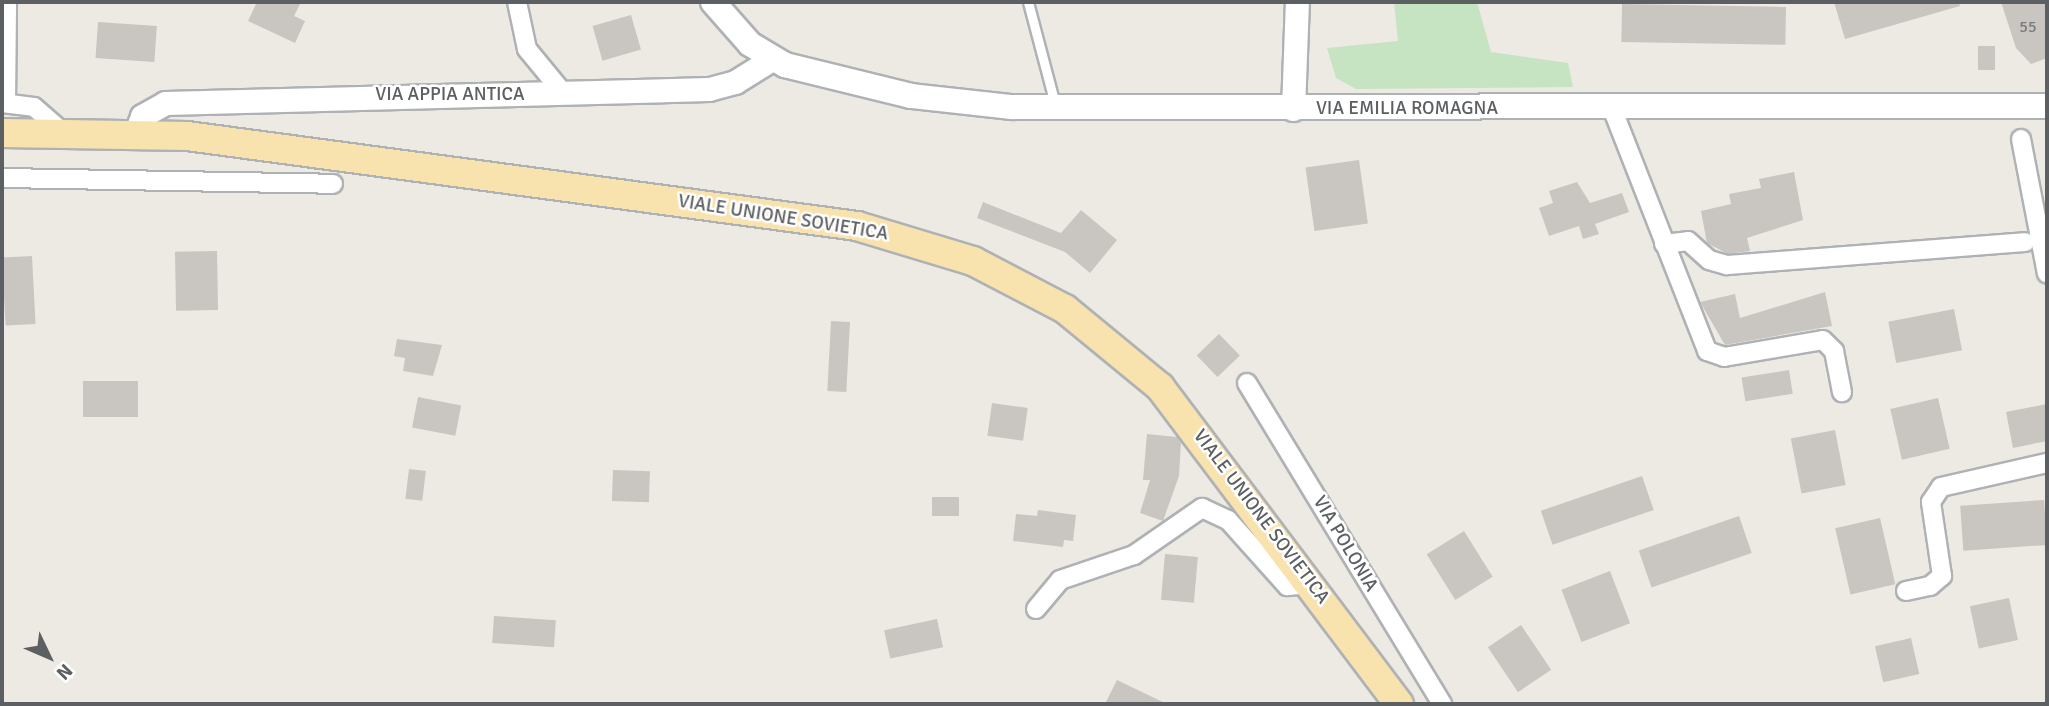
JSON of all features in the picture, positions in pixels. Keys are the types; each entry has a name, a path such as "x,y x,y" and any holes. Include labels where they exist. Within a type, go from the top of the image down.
{"main road":[{"path":"713,2 772,59"},
{"name":"VIA EMILIA ROMAGNA","path":"772,59 911,96 1056,110 2047,106"},
{"name":"VIALE UNIONE SOVIETICA","path":"2,133 60,130 136,132 337,156 857,226 995,270 1074,315 1160,387 1399,704"}],"street":[{"path":"7,2 4,103 34,107 60,130"},
{"path":"517,2 527,49 564,94"},
{"path":"1293,109 1297,2"},
{"name":"VIA APPIA ANTICA","path":"136,132 142,116 165,103 716,88 772,59"},
{"path":"1612,108 1664,244 1712,355 1823,340 1834,351 1842,392"},
{"path":"2021,139 2047,274"},
{"path":"2,178 332,187 337,156"},
{"path":"1664,244 1688,241 1709,260 1727,265 2025,242"},
{"name":"VIA POLONIA","path":"1247,383 1442,704"},
{"path":"1906,591 1930,586 1942,576 1931,502 1941,487 2047,463"},
{"path":"1036,609 1059,580 1134,555 1202,508 1228,520 1287,586 1310,584"}],"lane":[{"path":"1028,2 1056,110"}],"green space":[{"path":"1394,2 1477,2 1491,52 1568,63 1573,87 1356,89 1336,78 1327,48 1398,41"}],"building":[{"path":"257,2 301,2 294,16 305,21 295,43 248,21"},
{"path":"1834,2 1959,2 1960,6 1845,39"},
{"path":"2001,2 2047,2 2047,58 2031,64 2016,48"},
{"path":"1622,4 1786,7 1785,45 1621,42"},
{"path":"631,15 641,50 602,61 593,26"},
{"path":"98,22 157,26 154,62 95,58"},
{"path":"1978,46 1995,46 1995,70 1978,70"},
{"path":"1359,160 1368,223 1314,231 1306,168"},
{"path":"1794,172 1803,220 1747,238 1750,251 1728,254 1707,243 1701,211 1731,204 1729,194 1761,188 1759,179"},
{"path":"1577,182 1590,203 1622,193 1629,212 1595,224 1599,234 1583,239 1579,226 1549,236 1539,208 1553,203 1549,191"},
{"path":"983,202 1061,233 1081,210 1117,240 1090,273 1065,252 977,218"},
{"path":"217,251 218,310 176,311 175,252"},
{"path":"32,256 36,324 6,325 2,258"},
{"path":"1825,292 1832,326 1725,345 1700,302 1735,294 1740,318"},
{"path":"1954,309 1962,350 1896,363 1888,322"},
{"path":"831,321 850,322 846,392 827,391"},
{"path":"1219,334 1240,356 1218,377 1197,356"},
{"path":"397,339 442,345 433,376 403,371 405,358 394,356"},
{"path":"1789,370 1793,394 1745,401 1742,378"},
{"path":"83,381 138,381 138,417 83,417"},
{"path":"418,397 461,405 455,436 412,427"},
{"path":"1938,398 1950,449 1902,460 1890,409"},
{"path":"992,403 1028,408 1023,441 987,436"},
{"path":"2047,404 2047,441 2013,448 2006,412"},
{"path":"1835,430 1846,485 1802,494 1791,439"},
{"path":"1147,434 1177,437 1181,443 1179,476 1163,521 1140,513 1150,480 1143,480"},
{"path":"409,469 426,471 422,501 405,499"},
{"path":"613,470 650,471 649,502 612,501"},
{"path":"1642,476 1654,510 1553,545 1541,511"},
{"path":"932,497 959,497 959,516 932,516"},
{"path":"2044,500 2047,545 1963,551 1960,506"},
{"path":"1038,510 1076,515 1073,541 1064,540 1063,547 1013,541 1016,514 1037,516"},
{"path":"1739,516 1752,553 1651,587 1639,551"},
{"path":"1880,518 1895,584 1850,595 1835,528"},
{"path":"1464,531 1493,577 1455,600 1427,554"},
{"path":"1165,554 1198,557 1194,603 1161,600"},
{"path":"1610,571 1630,623 1582,642 1561,590"},
{"path":"2009,598 2018,640 1979,648 1970,606"},
{"path":"494,616 556,620 554,647 492,643"},
{"path":"937,619 943,647 890,659 884,630"},
{"path":"1521,625 1551,670 1518,692 1488,647"},
{"path":"1911,638 1919,674 1883,682 1875,646"},
{"path":"1117,680 1167,704 1105,704"}]}
